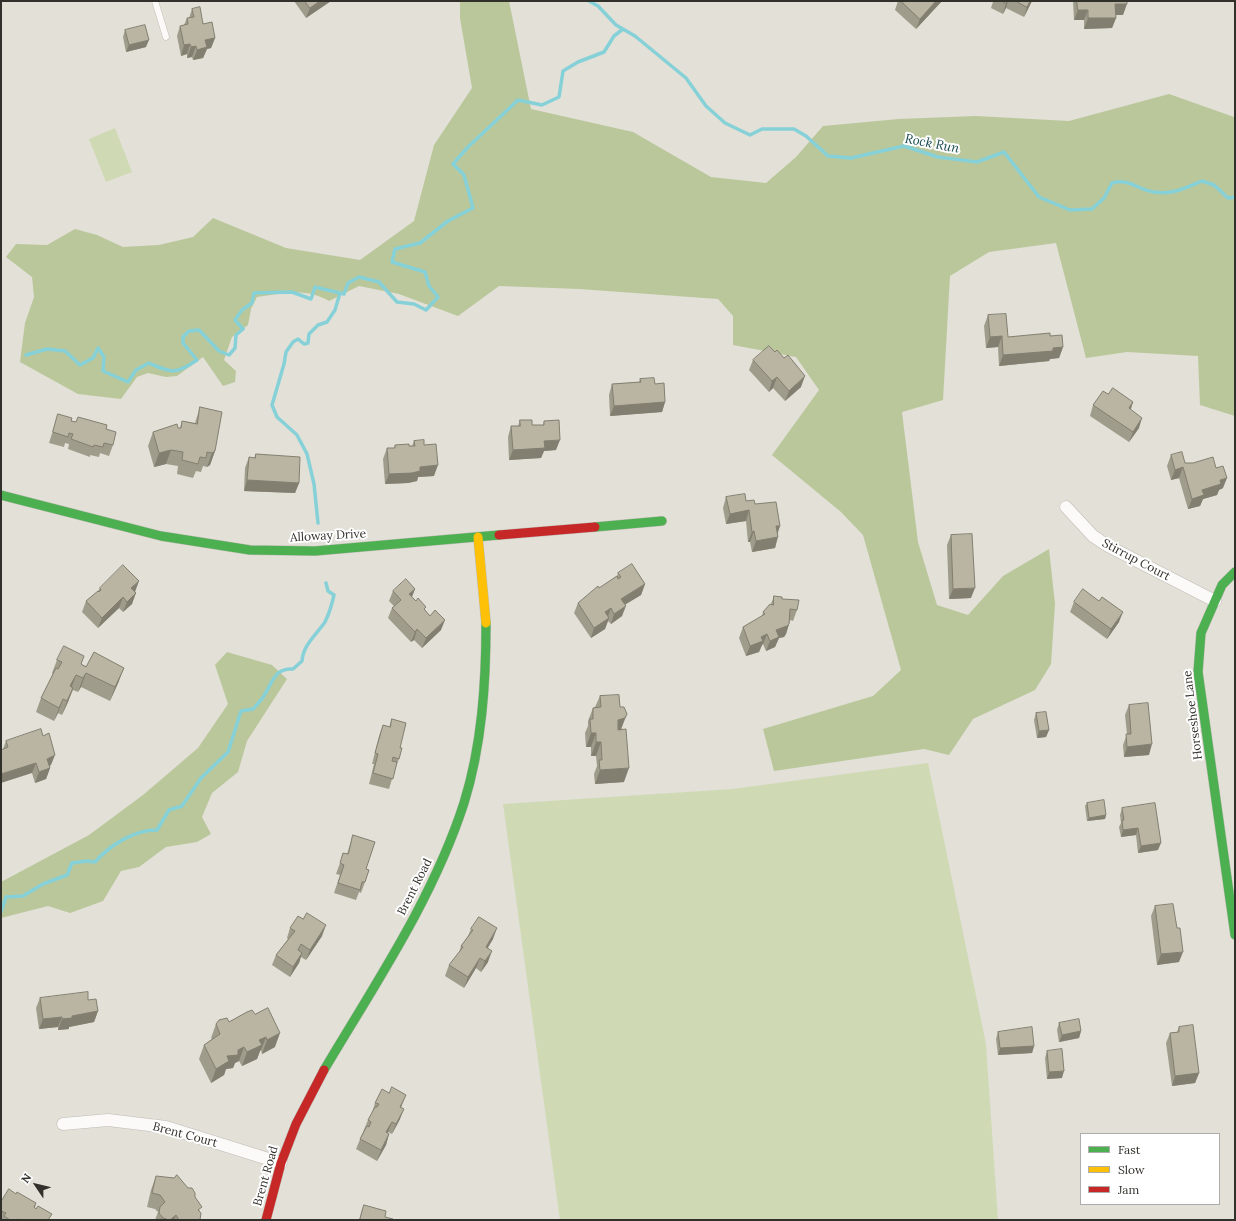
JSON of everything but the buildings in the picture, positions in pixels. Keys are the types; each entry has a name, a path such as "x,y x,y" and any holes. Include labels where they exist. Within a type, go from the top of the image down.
{"street":[{"name":"Alloway Drive","path":"2,498 161,536 250,550 315,551 662,521"},
{"name":"Stirrup Court","path":"1066,507 1093,536 1108,546 1215,601"},
{"name":"Brent Road","path":"266,1220 281,1163 296,1124 317,1082 426,897 447,849 464,802 477,746 486,676 486,611 478,537"},
{"name":"Horseshoe Lane","path":"1235,572 1222,585 1201,633 1198,672 1235,935"},
{"name":"Brent Court","path":"63,1124 108,1120 166,1127 281,1163"}],"lane":[{"path":"155,1 166,37"}],"green space":[{"path":"460,1 509,1 531,109 633,132 711,177 766,183 796,157 823,126 899,119 976,116 1069,121 1169,94 1234,117 1235,115 1235,416 1200,405 1198,356 1127,352 1086,358 1056,243 989,252 950,276 943,400 902,412 918,542 937,605 968,615 1003,576 1049,549 1055,604 1051,664 1035,690 973,719 949,755 924,749 774,771 763,729 873,696 901,670 863,535 841,512 772,455 819,390 796,357 733,345 733,316 718,299 579,289 499,286 458,316 399,294 359,286 329,301 311,294 303,293 285,293 257,297 251,309 248,325 232,337 224,360 236,371 235,382 223,386 203,357 177,376 166,377 148,373 137,377 121,399 78,394 20,362 25,323 34,297 32,277 6,257 16,244 47,245 75,229 97,235 123,247 159,245 193,237 213,218 286,248 360,260 414,221 434,145 472,88 460,18"},
{"path":"115,128 132,172 106,182 89,139"},
{"path":"227,652 272,665 287,679 247,741 238,772 212,793 202,817 211,834 197,842 166,847 139,867 121,871 103,901 70,913 48,906 1,918 1,882 89,835 143,795 198,748 228,704 215,665"},
{"path":"928,763 986,1044 998,1220 560,1220 503,804 732,789"}],"waterway":[{"name":"Rock Run","path":"589,1 598,6 616,25 635,36 686,78 706,106 725,123 750,135 762,129 794,129 806,136 828,156 851,158 904,146 938,157 977,162 1004,152 1039,197 1070,210 1092,209 1104,198 1112,183 1118,182 1129,183 1148,191 1167,193 1202,181 1214,185 1228,198 1235,197"},
{"path":"26,355 47,349 65,351 80,365 93,358 98,348 104,357 103,371 128,382 136,370 149,363 163,369 173,371 183,368 197,360 183,343 183,337 189,331 199,330 219,351 229,355 235,348 236,335 243,329 235,320 242,310 252,303 254,293 292,292 311,299 315,287 344,294 348,283 359,277 379,282 397,302 414,304 426,310 438,297 429,286 425,272 392,262 395,249 420,243 448,221 473,208 464,175 453,164 468,147 518,100 542,105 559,97 563,71 578,62 604,52 614,36 623,29"},
{"path":"318,523 314,484 307,454 297,435 277,417 272,405 286,352 293,342 298,339 304,344 308,343 309,334 318,325 327,322 335,310 340,293"},
{"path":"1,912 6,897 23,896 43,884 67,875 72,863 87,861 95,862 115,844 131,836 157,830 169,810 182,806 201,778 228,752 241,711 253,709 278,673 287,669 293,669 302,661 307,645 328,616 334,595 328,591 326,583"}],"traffic: fast":[{"path":"1,495 161,536 250,550 315,551 499,535"},
{"path":"595,527 662,521"},
{"path":"1235,572 1222,585 1201,633 1198,672 1235,935"},
{"path":"324,1070 402,940 420,907 451,839 470,781 479,736 484,691 486,623"}],"traffic: slow":[{"path":"478,537 486,623"}],"traffic: jam":[{"path":"499,535 595,527"},
{"path":"266,1220 281,1163 296,1124 324,1070"}]}
